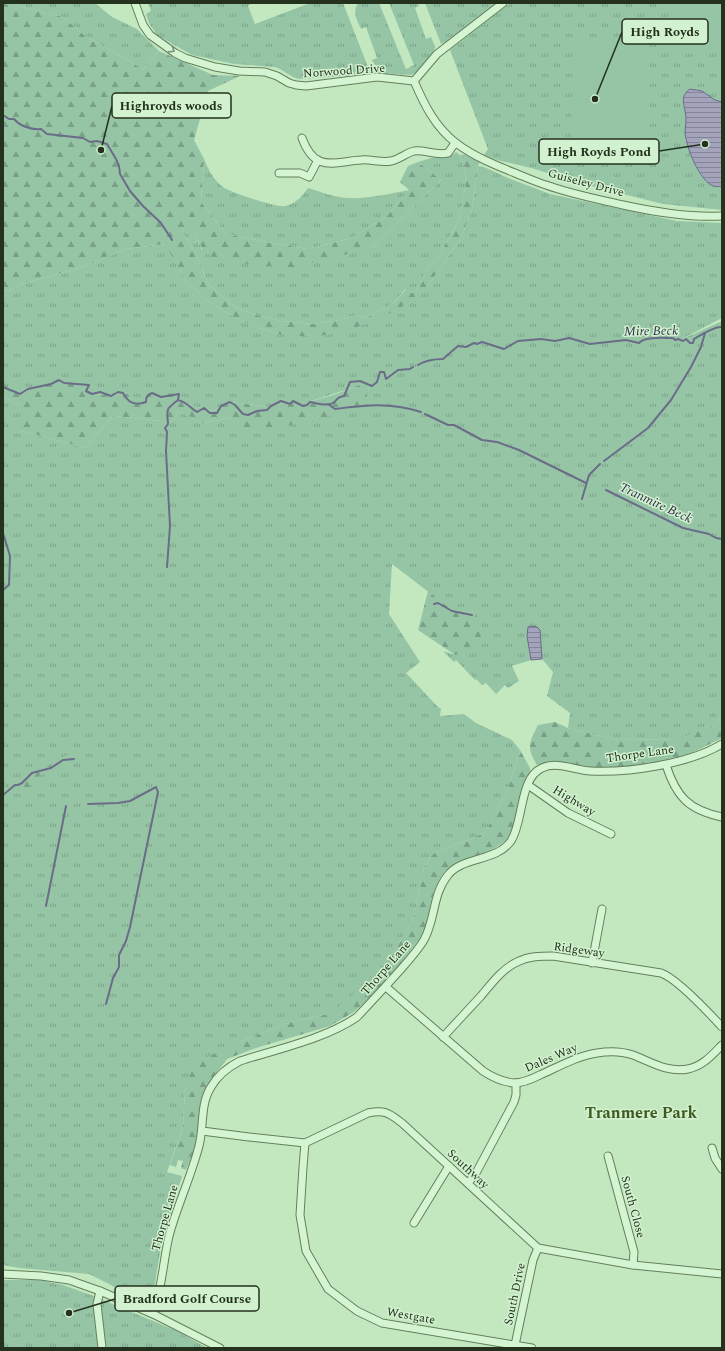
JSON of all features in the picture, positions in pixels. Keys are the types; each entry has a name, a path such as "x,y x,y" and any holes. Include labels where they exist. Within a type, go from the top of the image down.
{"street":[{"name":"Norwood Drive","path":"134,3 143,25 150,35 175,53 190,60 215,67 239,71 265,72 277,76 289,83 306,86 377,77 414,80"},
{"path":"414,80 437,54 503,3"},
{"name":"Guiseley Drive","path":"414,80 423,102 434,120 455,143 500,167 547,186 590,198 672,214 706,217 722,216"},
{"path":"302,138 305,146 318,160 322,163 335,164 360,160 382,162 392,161 414,151 440,154 448,153 455,143"},
{"path":"279,173 300,173 309,177 318,160"},
{"name":"Thorpe Lane","path":"153,1314 158,1302 169,1237 179,1203 199,1147 206,1099 219,1076 228,1067 332,1031 347,1024 357,1017 386,987 424,940 431,926 438,891 448,874 467,863 483,858 500,850 510,842 517,829 529,780 536,772 545,767 565,766 588,771 604,771 666,764 698,754 722,744"},
{"path":"666,764 671,781 678,794 689,804 700,810 722,817"},
{"name":"Highway","path":"528,785 568,813 611,834"},
{"path":"592,963 602,909"},
{"name":"Ridgeway","path":"443,1038 508,967 529,958 541,956 553,956 668,975 684,989 722,1028"},
{"name":"Dales Way","path":"386,987 443,1038 488,1074 507,1082 516,1083 528,1080 584,1056 610,1052 632,1055 669,1069 690,1069 709,1059 722,1045"},
{"path":"468,1183 476,1173 514,1102 516,1095 516,1083"},
{"name":"Southway","path":"305,1143 368,1113 376,1111 390,1114 402,1123 538,1248"},
{"path":"202,1132 305,1143"},
{"name":"Westgate","path":"305,1143 302,1167 300,1215 306,1250 328,1289 357,1311 382,1323 532,1348"},
{"path":"712,1148 715,1158 722,1169"},
{"name":"South Close","path":"608,1156 634,1252 633,1265"},
{"path":"414,1223 449,1166"},
{"path":"538,1248 633,1265 722,1274"},
{"name":"South Drive","path":"515,1345 533,1260 538,1248"},
{"path":"3,1274 41,1276 69,1280 100,1291 153,1314 220,1348"},
{"path":"100,1291 97,1304 102,1348"}],"green space":[{"path":"3,3 16,3 18,6 63,17 84,35 143,69 159,51 213,75 240,76 208,91 194,140 204,159 201,202 226,234 308,249 352,238 386,217 409,190 400,182 408,166 418,162 441,180 372,248 290,268 220,261 203,251 190,225 182,231 195,252 209,285 235,307 257,315 281,321 312,324 340,320 356,315 366,318 394,303 406,289 411,293 415,292 420,285 427,268 438,257 459,220 465,189 466,172 460,155 467,154 478,158 480,162 478,166 472,209 461,238 429,284 407,304 377,320 343,332 313,337 278,334 254,326 230,315 208,301 186,281 165,244 126,249 83,267 21,284 9,291 3,290"},
{"path":"16,3 95,3 112,17 137,29 159,51 143,69 84,35 63,17 18,6"},
{"path":"148,3 251,3 248,6 255,24 310,3 343,3 370,72 344,76 299,79 275,67 234,64 192,55 157,35 149,23 146,14 151,11"},
{"path":"358,3 379,3 406,69 414,65 389,3 418,3 419,6 415,8 426,39 431,37 435,47 434,53 418,71 411,75 380,73 372,60 377,58 366,27 361,29 355,13"},
{"path":"425,3 496,3 448,41 441,44"},
{"path":"510,3 722,3 722,210 663,204 587,185 484,155 488,149 450,50"},
{"path":"674,3 722,3 722,53 674,54"},
{"path":"573,43 647,44 645,155 571,153"},
{"path":"456,152 460,155 466,172 465,189 459,220 438,257 427,268 420,285 415,292 411,293 405,289 394,303 366,318 356,315 340,320 312,324 281,321 257,315 235,307 209,285 195,252 182,231 190,224 202,250 372,248 441,180 418,162 431,158 451,156"},
{"path":"204,159 212,174 223,187 273,205 285,206 296,202 308,188 347,198 386,195 409,190 386,217 352,238 308,249 226,234 201,202"},
{"path":"478,166 484,167 550,194 677,221 722,223 722,318 678,341 722,321 722,713 717,724 679,739 617,740 568,728 570,713 547,696 553,672 542,659 531,660 512,666 519,681 508,688 505,685 496,694 486,683 482,685 476,679 475,680 456,660 454,662 443,651 455,655 476,613 452,610 392,564 389,614 420,662 406,673 439,708 441,708 440,716 464,714 476,723 512,740 520,750 506,795 485,832 436,852 430,857 424,868 413,921 390,957 350,998 328,1014 291,1022 236,1043 185,1089 183,1127 167,1172 182,1176 162,1242 154,1293 151,1301 143,1303 128,1297 111,1285 89,1274 19,1268 3,1265 3,397 20,405 20,431 85,448 113,416 172,422 179,411 202,423 231,418 365,404 370,382 308,402 286,402 270,407 231,402 212,411 187,404 134,404 130,394 93,395 50,383 19,394 3,383 3,290 9,291 21,284 83,267 126,249 166,244 186,281 208,301 230,315 254,326 278,334 343,332 429,284 461,238 472,209"},
{"path":"370,381 365,405 309,423 240,431 231,418 202,423 179,411 172,422 113,416 85,448 20,431 20,405 3,397 3,383 19,394 50,383 84,382 93,395 130,394 135,404 143,403 150,392 179,394 187,404 212,411 231,402 270,407 286,402 308,402 333,395"},
{"path":"428,591 452,610 476,613 482,642 476,650 455,655 418,630"},
{"path":"722,713 722,738 692,753 664,762 611,771 547,763 537,765 531,754 530,745 532,736 538,725 555,722 568,728 617,740 678,739 717,724"},
{"path":"520,750 530,768 530,773 525,784 514,829 507,840 489,852 456,863 445,871 434,891 426,925 421,937 384,985 354,1012 330,1026 256,1048 227,1059 207,1085 202,1097 196,1146 186,1170 181,1168 183,1161 178,1160 176,1167 170,1165 183,1127 185,1089 194,1064 236,1043 291,1022 328,1014 350,997 390,957 413,921 424,868 430,857 436,852 485,832 506,795"},
{"path":"73,753 76,756 61,766 34,778 33,784 27,789 13,790 3,796 3,791 11,783 17,783 30,776 33,771 42,766 50,766 60,758"},
{"path":"3,1280 39,1280 63,1285 91,1295 177,1331 207,1348 3,1348"}],"water":[{"path":"690,89 702,91 715,100 722,102 722,187 713,186 703,177 694,162 688,146 685,132 686,115 683,99 686,92"},
{"path":"528,627 537,627 540,630 542,659 531,660 527,636"}],"waterway":[{"path":"3,115 9,119 14,119 19,124 26,127 41,129 47,134 83,138 90,142 97,141 107,144 116,159 120,174 130,191 161,223 172,240"},
{"name":"Mire Beck","path":"418,365 430,360 443,359 458,346 466,347 474,343 477,344 482,342 504,349 518,341 541,339 555,341 569,338 590,344 626,340 639,343 650,338 673,338 675,340 678,339 683,341 686,339 690,343 693,343 694,339 711,329 722,327"},
{"path":"604,461 648,428 671,400 691,367 701,347 705,333"},
{"name":"Mire Beck","path":"3,387 20,394 28,389 51,384 59,380 64,383 89,385 86,391 92,394 100,392 111,396 118,392 123,393 127,399 135,404 146,402 147,396 152,393 161,397 179,394 178,400 186,403 197,412 204,408 210,413 217,413 221,406 230,402 243,414 248,415 257,411 267,410 271,406 281,401 290,404 293,401 303,406 310,402 328,405 344,396 350,382 360,381 372,386 377,382 380,372 384,372 386,379 398,370 410,369 413,367"},
{"path":"167,567 170,526 166,451 167,432 165,428 168,424 168,410 178,400"},
{"path":"328,404 335,409 378,405 399,407 421,412"},
{"path":"425,414 448,425 454,425 482,440 497,442 519,450 586,483"},
{"path":"582,499 589,475 600,464"},
{"name":"Tranmire Beck","path":"606,490 683,528 709,534 716,538 722,539"},
{"path":"3,533 10,556 9,585 3,590"},
{"path":"434,604 438,603 452,611 472,615"},
{"path":"3,795 15,785 22,783 32,773 51,768 63,760 74,759"},
{"path":"88,804 130,801 156,787 158,792 130,927 126,941 119,955 119,967 113,978 106,1004"},
{"path":"46,906 66,806"}],"place":[{"name":"High Royds","path":"595,99"},
{"name":"High Royds Pond","path":"705,144"},
{"name":"Highroyds woods","path":"101,150"},
{"name":"Bradford Golf Course","path":"69,1313"}],"district":[{"name":"Tranmere Park","path":"641,1113"}]}
